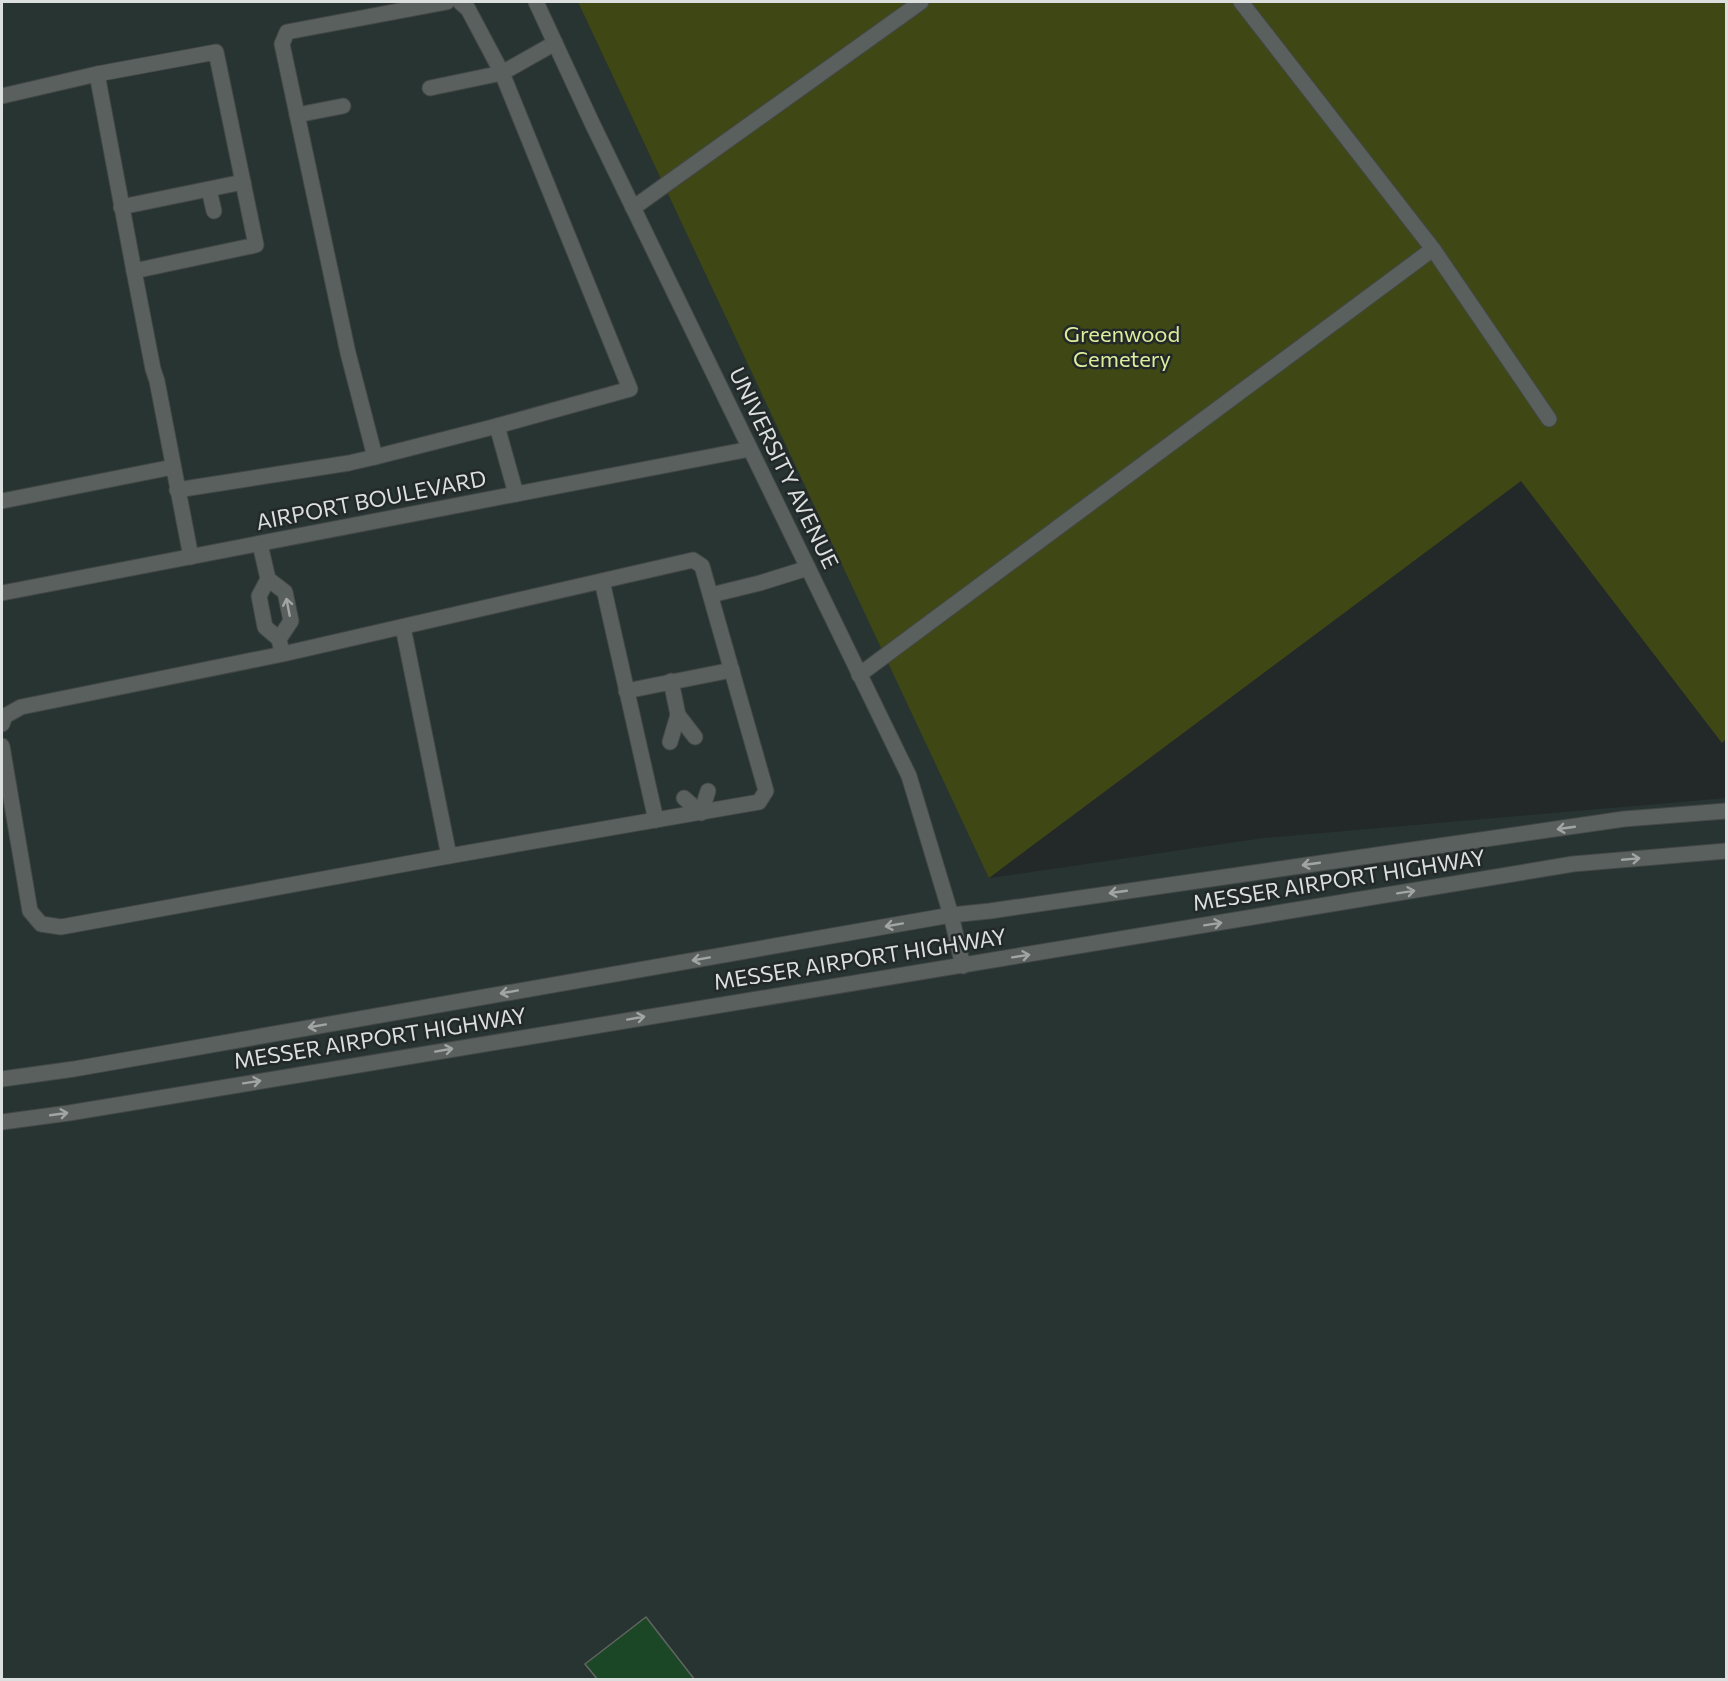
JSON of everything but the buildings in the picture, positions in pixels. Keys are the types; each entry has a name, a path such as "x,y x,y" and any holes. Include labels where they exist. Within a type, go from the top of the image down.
{"main road":[{"path":"375,457 348,353 282,44 287,32 447,2"},
{"path":"177,490 349,463 497,426 630,389 502,73 468,9 460,2"},
{"name":"UNIVERSITY AVENUE","path":"536,2 633,208 909,776 951,915 963,966"},
{"path":"633,208 921,2"},
{"path":"1241,2 1433,249 1549,419"},
{"path":"430,88 502,73 555,43"},
{"path":"2,96 96,74 216,52 256,246 222,250 134,272"},
{"path":"96,74 191,557"},
{"path":"297,115 343,106"},
{"path":"121,207 243,182"},
{"path":"209,190 213,211"},
{"path":"859,675 1433,249"},
{"path":"497,426 516,494"},
{"name":"AIRPORT BOULEVARD","path":"2,594 750,449"},
{"path":"2,501 173,467"},
{"path":"260,544 268,579 285,592 287,601 291,621 281,646"},
{"path":"2,724 5,716 21,707 281,646 403,627 693,560 702,566 766,791 759,802 62,927 41,924 30,911 2,746"},
{"path":"711,595 808,568"},
{"path":"268,579 259,596 265,627 281,646"},
{"path":"602,581 656,820"},
{"path":"403,627 449,856"},
{"path":"626,691 732,670"},
{"path":"671,681 678,715 695,737"},
{"path":"670,742 678,715"},
{"path":"701,813 708,791"},
{"path":"684,798 701,813"},
{"name":"MESSER AIRPORT HIGHWAY","path":"2,1079 74,1069 951,915 1624,819 1726,811"},
{"name":"MESSER AIRPORT HIGHWAY","path":"2,1122 69,1113 1573,864 1726,851"}],"shaded area":[{"path":"2,2 578,2 990,878 1263,838 1726,798 1726,1679 2,1680"}],"green space":[{"name":"Greenwood Cemetery","path":"578,2 1726,2 1726,739 1722,743 1521,481 989,878"}]}
